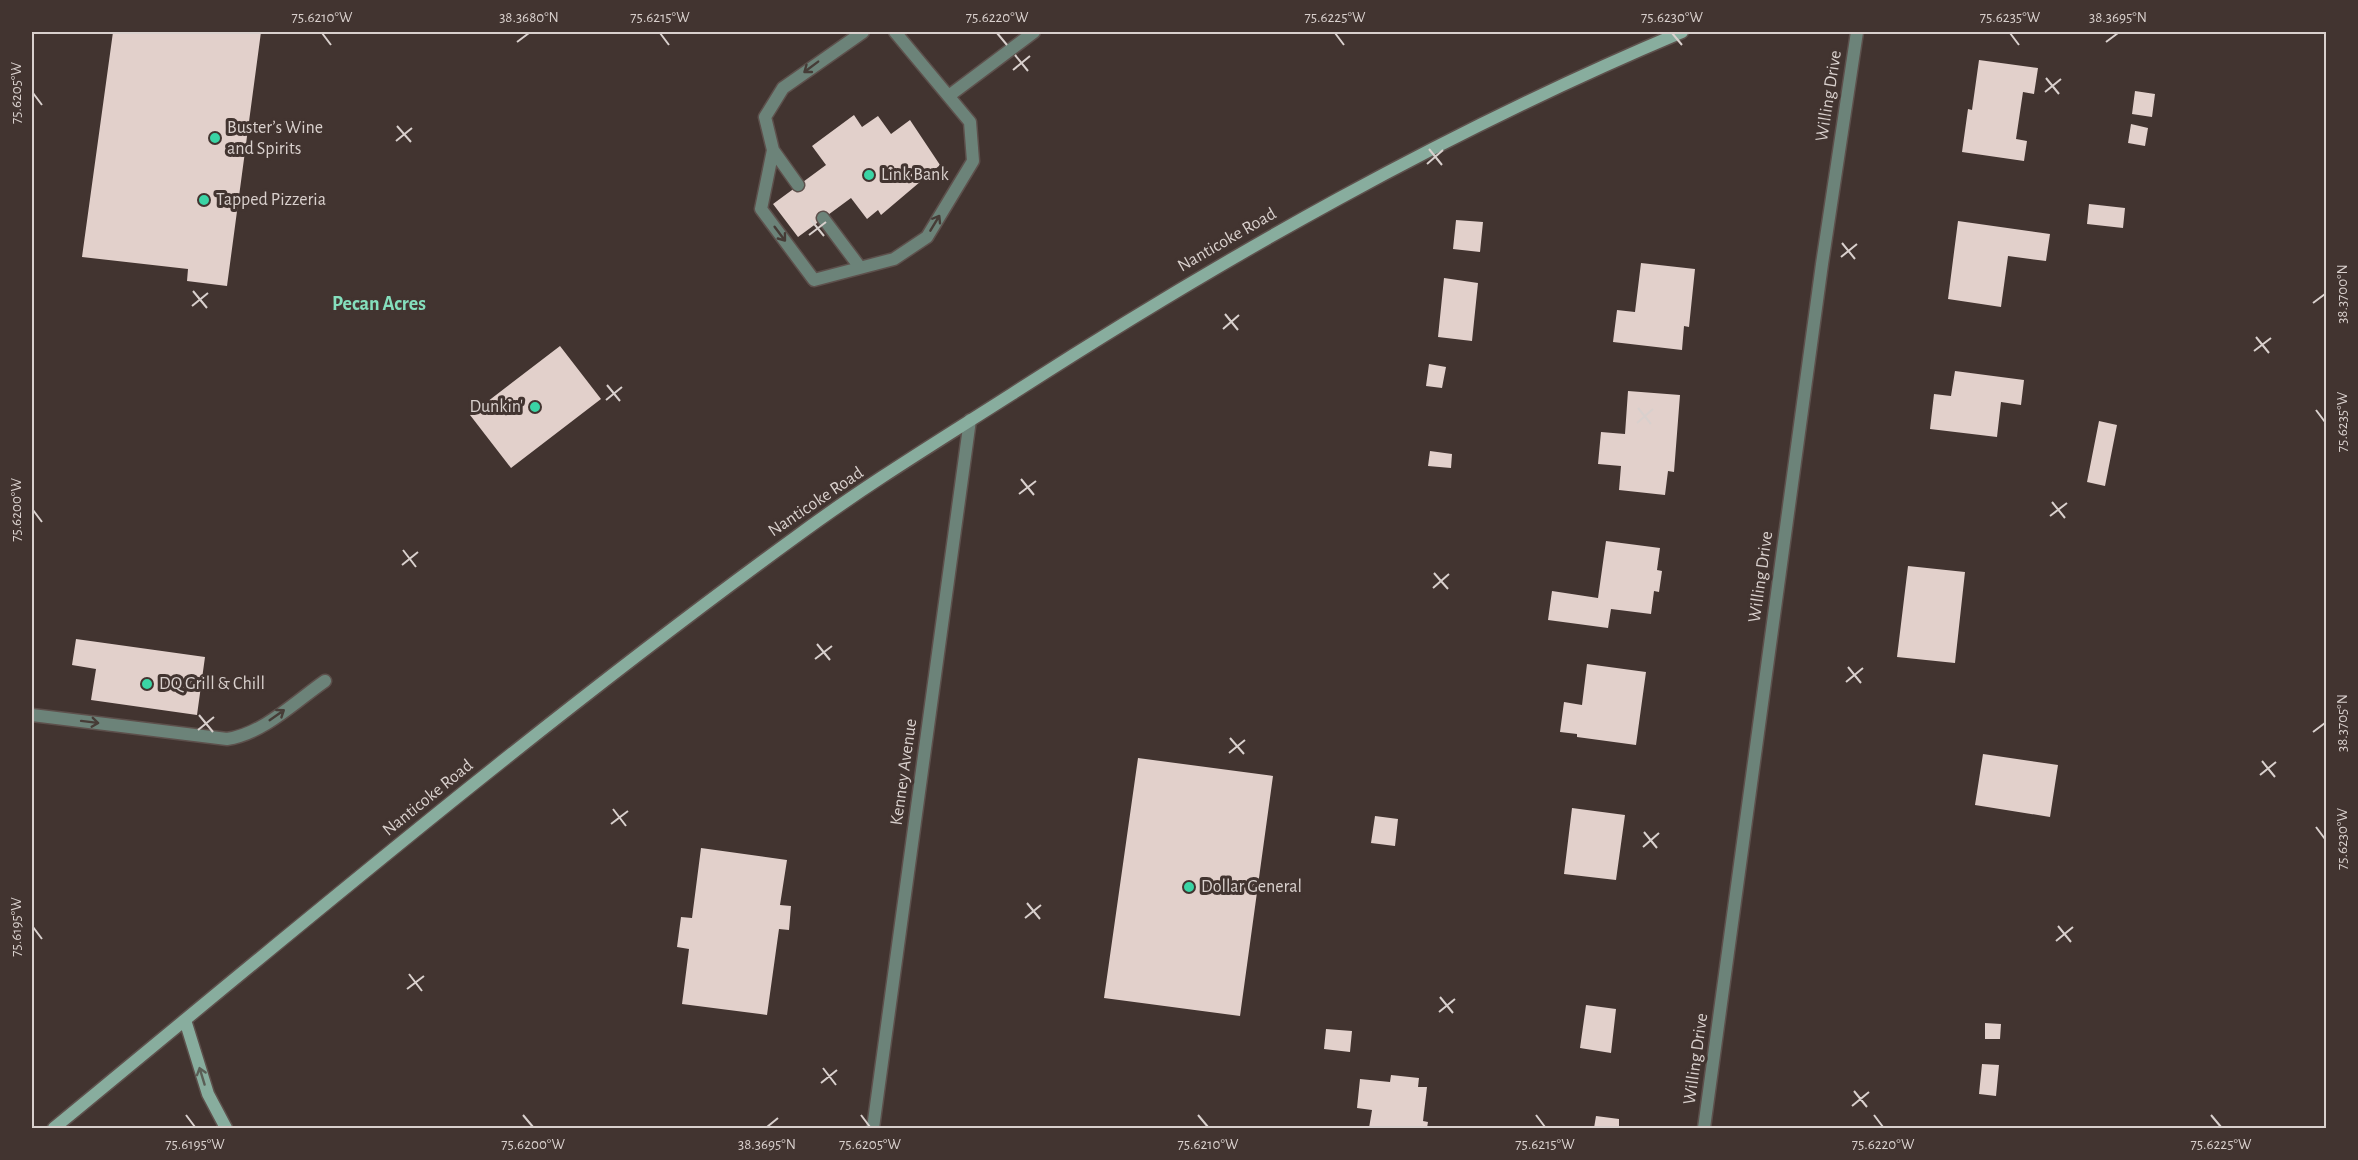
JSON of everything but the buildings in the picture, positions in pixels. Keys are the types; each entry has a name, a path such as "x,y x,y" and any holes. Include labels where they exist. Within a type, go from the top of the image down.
{"main road":[{"name":"Nanticoke Road","path":"54,1128 511,754 801,532 970,420 1228,259 1472,128 1582,74 1682,32"},
{"path":"185,1020 208,1094 226,1128"}],"street":[{"path":"798,185 773,150 765,117 783,88 858,32 863,32"},
{"path":"773,150 761,209 814,280 859,266 894,259 927,237 973,161 970,122 950,95 895,32"},
{"path":"950,95 1034,32"},
{"name":"Willing Drive","path":"1704,1128 1820,276 1857,32"},
{"path":"823,218 859,266"},
{"name":"Kenney Avenue","path":"873,1128 970,420"},
{"path":"32,714 227,739 255,730 325,681"}],"place":[{"name":"Buster’s Wine and Spirits","path":"215,138"},
{"name":"Link Bank","path":"869,175"},
{"name":"Tapped Pizzeria","path":"204,200"},
{"name":"Dunkin'","path":"535,407"},
{"name":"DQ Grill & Chill","path":"147,684"},
{"name":"Dollar General","path":"1189,887"}],"district":[{"name":"Pecan Acres","path":"379,304"}]}
